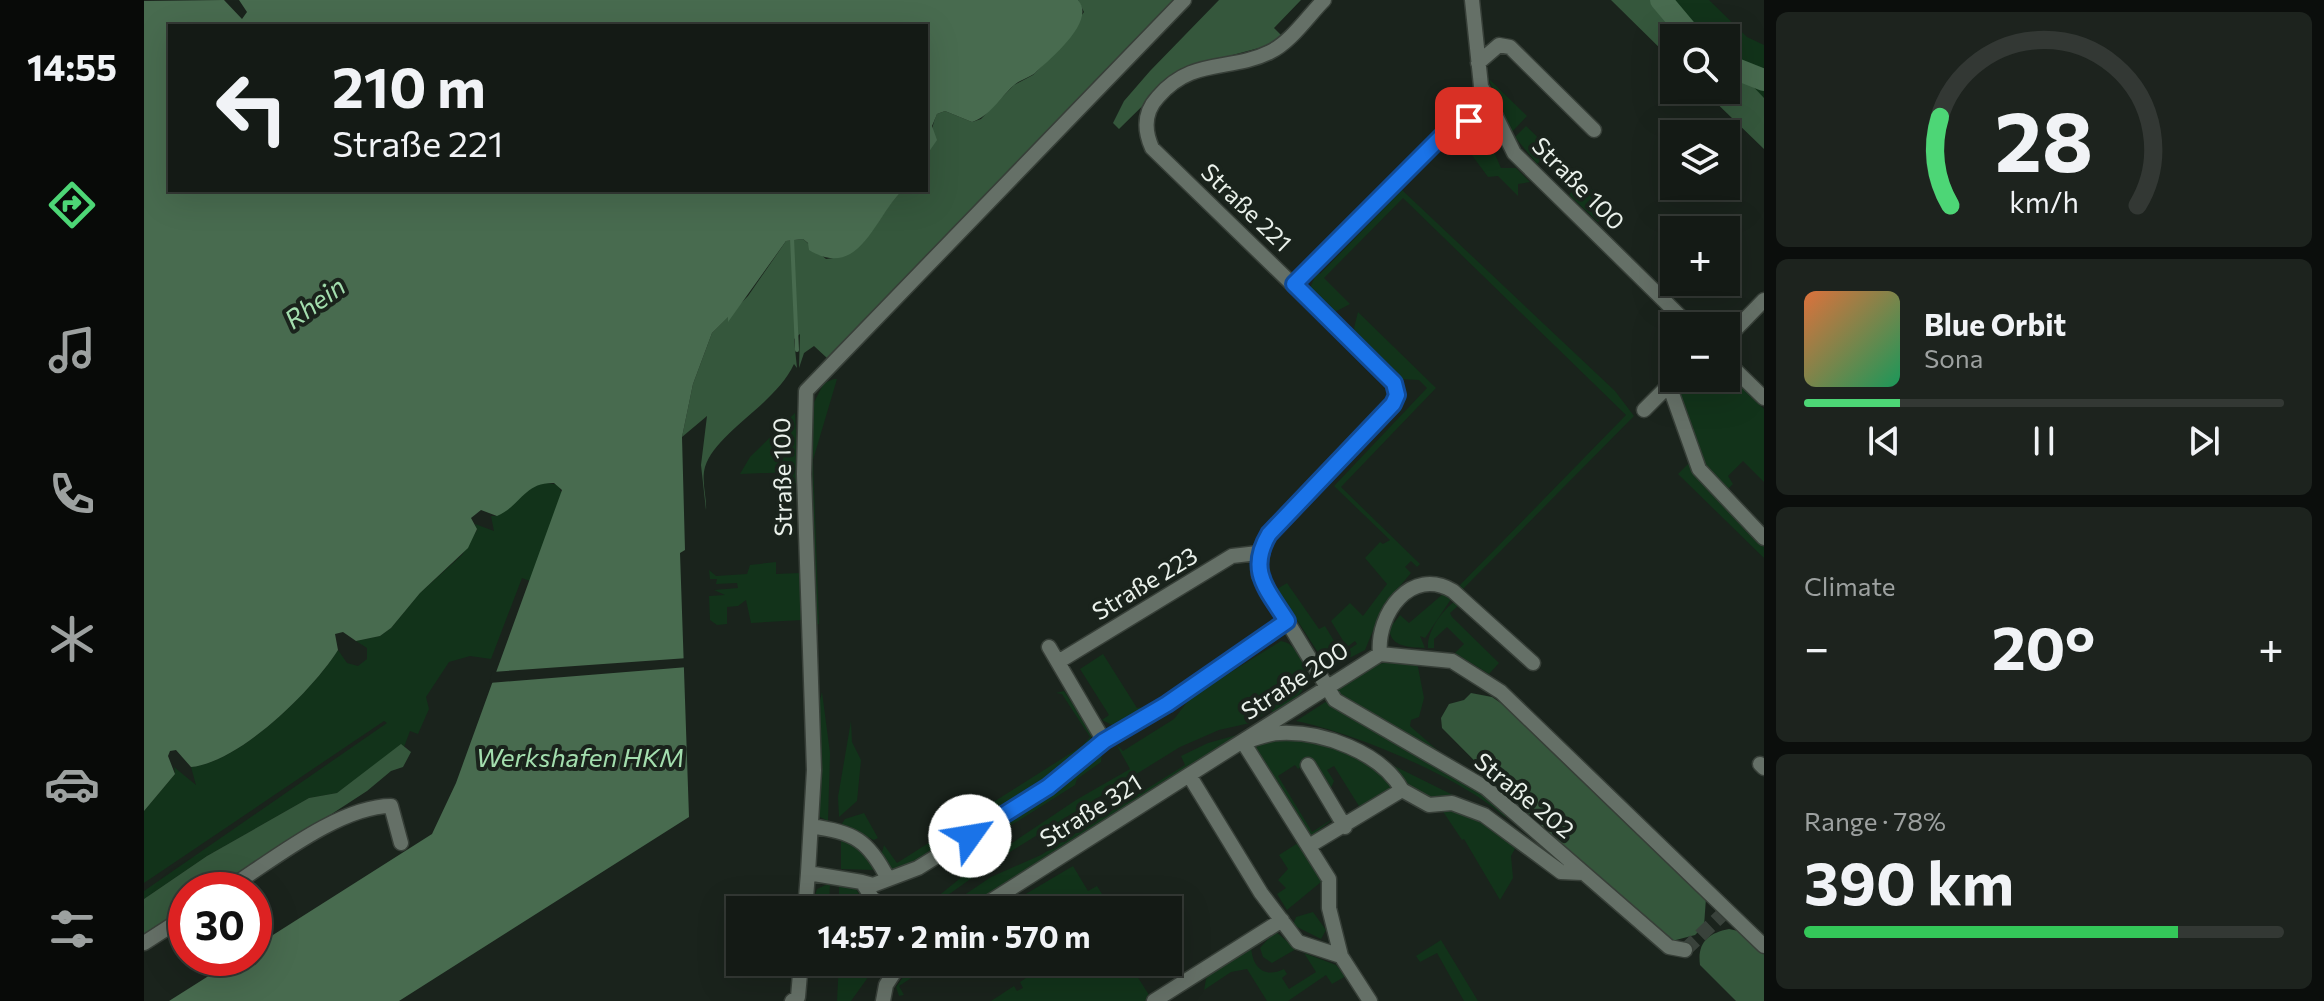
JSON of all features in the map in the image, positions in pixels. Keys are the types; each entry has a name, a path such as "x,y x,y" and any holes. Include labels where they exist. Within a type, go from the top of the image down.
{"street":[{"name":"Straße 100","path":"806,896 814,770 804,474 806,391 1184,0"},
{"name":"Straße 221","path":"1258,553 1269,534 1393,404 1397,395 1394,383 1152,148 1146,123 1154,100 1169,85 1188,72 1272,51 1324,0"},
{"name":"Straße 100","path":"1472,0 1481,86 1498,125 1528,170 1675,312"},
{"path":"1478,63 1499,45 1510,47 1594,130"},
{"path":"1294,284 1449,129 1469,121 1498,125"},
{"path":"1740,325 1764,300"},
{"path":"1740,374 1763,396"},
{"path":"1644,410 1661,392"},
{"path":"1675,392 1699,469 1764,538"},
{"path":"1258,553 1259,575 1324,688"},
{"name":"Straße 223","path":"1058,662 1232,556 1258,553"},
{"path":"1380,654 1383,620 1393,605 1414,586 1426,582 1441,584 1453,591 1533,663"},
{"path":"808,873 873,885 918,868 1048,787 1104,741 1167,704 1287,621"},
{"path":"1049,647 1104,741"},
{"name":"Straße 200","path":"1189,775 1380,654 1452,661 1501,692 1764,946"},
{"name":"Straße 202","path":"1324,688 1358,716 1486,788 1669,947 1685,950"},
{"path":"1370,1001 1341,956 1329,908 1329,879 1243,742 1279,733 1329,740 1374,761 1395,778 1402,790 1429,805 1452,803 1484,815 1561,872 1583,873"},
{"path":"1308,765 1345,827"},
{"path":"1189,775 1298,942 1341,956"},
{"name":"Straße 321","path":"999,896 1189,775"},
{"path":"1309,846 1402,790"},
{"path":"254,872 302,841 368,806 391,806 401,843"},
{"path":"811,826 834,830 866,843 888,879"},
{"path":"862,882 871,896"},
{"path":"1154,1001 1282,920"},
{"path":"144,943 168,928"},
{"path":"792,1001 798,997 800,976"},
{"path":"883,1001 886,985 892,976"}],"shaded area":[{"path":"1078,0 1173,0 827,358 814,346 804,353 799,368 800,334 794,339 797,368 794,364 774,392 711,454 704,472 706,510 701,465 707,416 682,437 693,384 712,333 748,296 786,241 803,239 826,259 841,256 862,243 901,192 928,192 928,155 937,114 945,111 972,122 981,119 1014,85 1033,75 1055,53 1084,12"},
{"path":"1219,0 1301,0 1274,28 1282,36 1274,44 1180,69 1119,129 1113,123 1124,101"},
{"path":"1611,0 1651,0 1673,24 1660,24 1660,48"},
{"path":"1645,0 1709,0 1734,24 1668,24"},
{"path":"1740,30 1764,45 1764,125 1740,100"},
{"path":"1740,76 1764,98 1764,149 1740,126 1740,120 1734,120 1717,104 1740,104"},
{"path":"1488,78 1527,116 1512,132"},
{"path":"1526,126 1552,151 1537,164 1515,137"},
{"path":"1469,134 1471,143 1494,152 1501,168 1516,168 1530,182 1518,184 1518,196 1498,176 1488,177 1460,139"},
{"path":"1582,180 1612,209 1598,222 1569,195"},
{"path":"1402,190 1615,391 1634,416 1463,589 1459,586 1626,415 1403,198 1324,278 1350,304 1333,313 1309,290 1317,272 1320,274"},
{"path":"1358,312 1436,388 1341,487 1420,564 1417,567 1411,561 1405,567 1411,573 1383,606 1365,650 1338,664 1325,660 1319,654 1277,589 1287,583 1319,629 1325,626 1342,654 1357,644 1355,641 1347,647 1331,621 1350,603 1363,616 1387,584 1365,558 1380,542 1383,544 1390,540 1334,486 1427,388 1419,380 1401,379 1357,337 1354,328"},
{"path":"837,379 813,460 819,624 815,625 808,414 824,383"},
{"path":"1740,385 1764,409 1764,482 1743,461 1728,476 1733,484 1727,490 1706,468 1678,392 1740,392"},
{"path":"795,413 799,483 793,483 792,472 740,474 750,457"},
{"path":"1691,461 1704,486 1764,544 1764,558 1678,474"},
{"path":"541,482 559,485 562,496 530,581 522,578 491,659 470,656 449,662 426,697 429,709 418,734 410,731 404,747 401,745 337,793 309,798 184,872 171,872 387,723 384,721 144,883 144,811 175,774 174,767 196,785 191,767 231,753 252,739 293,704 338,650 347,663 358,666 367,659 367,648 356,641 380,636 391,628 420,593 462,555 477,530 475,524 494,531 491,516 497,516 529,487"},
{"path":"776,562 776,574 800,573 802,620 751,623 746,600 738,606 727,607 727,624 717,625 710,620 709,596 725,595 714,590 738,588 737,583 716,584 717,579 710,579 709,570 716,576 747,574 750,565"},
{"path":"1443,594 1451,599 1425,638 1420,636 1425,648 1398,644 1391,636 1390,621 1394,623 1400,615 1409,623"},
{"path":"1455,601 1459,605 1450,613 1452,617 1499,663 1489,674 1455,653 1464,644 1447,627 1434,639 1434,648 1428,648 1436,622"},
{"path":"1281,641 1295,649 1305,668 1302,691 1274,714 1271,710 1250,723 1219,730 1180,747 997,860 947,896 938,896 1076,800 1130,769 1116,744 1123,751 1174,719 1191,697"},
{"path":"1103,654 1137,708 1141,707 1139,712 1116,727 1102,720 1109,715 1080,669"},
{"path":"1416,663 1424,698 1419,717 1411,720 1410,726 1443,755 1339,695 1337,688 1372,665"},
{"path":"1064,691 1092,732 1090,737 1062,694 1056,693"},
{"path":"822,692 830,753 828,821 818,816 819,704"},
{"path":"1471,693 1492,697 1508,708 1706,898 1704,926 1695,935 1672,941 1554,838 1442,728 1441,718 1449,704 1464,700"},
{"path":"1327,701 1478,789 1496,804 1506,818 1463,788 1406,759 1346,735 1296,721"},
{"path":"851,721 852,742 861,760 857,801 839,817 838,797"},
{"path":"1244,733 986,896 963,896 991,877 1041,855 1185,765 1181,756 1208,743"},
{"path":"1274,735 1338,747 1390,776 1391,787 1362,811 1334,766 1327,770 1334,781 1330,790 1312,759 1298,769 1295,765 1278,776 1312,832 1331,820 1331,814 1333,819 1311,836 1256,750 1255,747"},
{"path":"1090,737 1069,763 1043,783 908,868 892,871 881,856 884,845 897,863 1082,746"},
{"path":"401,744 411,752 403,767 391,771 367,791 243,872 184,872 309,798 337,793"},
{"path":"1366,752 1461,799 1423,799"},
{"path":"1102,753 1101,762 1077,779 1075,785 959,858 931,868"},
{"path":"1440,807 1481,817 1518,843 1511,856 1513,878 1500,900 1464,839"},
{"path":"864,813 878,838 874,840 841,825 845,819"},
{"path":"841,837 861,846 876,870 841,869"},
{"path":"1301,841 1321,874 1321,882 1287,910 1277,894 1286,888 1278,880 1288,869 1279,855"},
{"path":"1073,866 1088,891 1097,886 1103,896 1024,896"},
{"path":"168,874 168,883 144,899 144,891"},
{"path":"168,883 168,920 144,935 144,899"},
{"path":"830,883 830,896 815,896 817,889"},
{"path":"839,884 856,889 860,896 839,896"},
{"path":"1313,912 1326,930 1321,939 1293,925 1296,917"},
{"path":"1729,929 1743,932 1764,953 1764,1001 1736,1001 1700,965 1700,951 1706,940 1715,933"},
{"path":"1275,931 1296,949 1272,963 1263,957 1260,948"},
{"path":"1441,940 1478,1001 1464,1001 1437,953 1420,962 1416,956"},
{"path":"1251,946 1260,969 1271,973 1284,969 1287,974 1282,978 1289,989 1316,972 1304,953 1336,965 1346,976 1332,984 1326,975 1288,1001 1267,1001 1247,969 1231,972 1204,990 1207,974"},
{"path":"838,976 869,976 851,1001 837,1001"},
{"path":"904,976 914,976 899,986 904,995 899,996 896,987"},
{"path":"1137,976 1151,998 1145,1001 991,1001 1014,986 1017,991 1023,988 1020,982 1026,978"}],"water":[{"path":"224,0 242,19 247,12 239,0 1078,0 1082,9 1077,29 1060,49 1035,73 1013,86 984,116 972,122 945,111 937,114 932,126 937,140 928,153 928,24 168,24 168,192 901,192 864,242 854,252 841,258 826,257 809,250 808,243 803,239 786,241 728,322 728,317 712,333 693,384 682,437 685,550 680,553 689,817 399,1001 169,1001 209,976 272,976 272,936 432,834 456,783 562,490 554,483 529,490 497,516 481,510 471,518 477,529 468,548 420,593 391,628 380,636 356,641 343,632 335,634 338,650 311,685 252,739 231,753 191,767 176,750 170,751 168,756 175,774 144,811 144,1"}],"pier":[{"path":"688,658 688,667 489,683 492,672"}],"waterway":[{"path":"1661,0 1681,24"},
{"path":"1740,71 1764,80"},
{"path":"792,238 797,350"}],"tunnel":[{"path":"1685,950 1727,910"}],"route":[{"path":"970,836 1048,787 1104,741 1167,704 1287,621 1259,575 1258,553 1269,534 1393,404 1397,395 1394,383 1294,284 1449,129 1469,121"}],"water label":[{"name":"Rhein","path":"315,303"},
{"name":"Werkshafen HKM","path":"580,758"}]}
